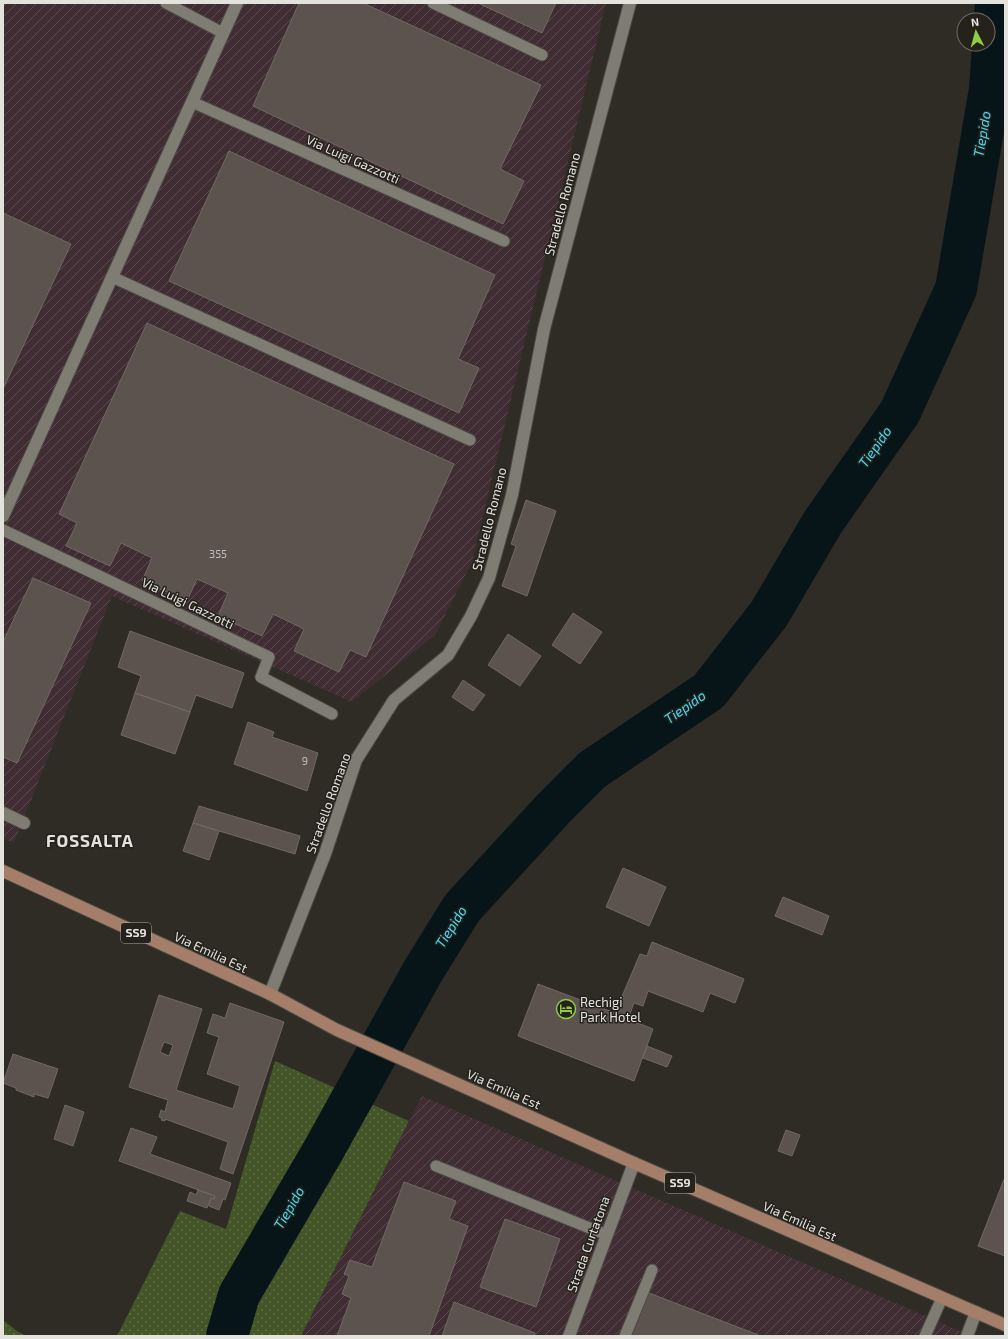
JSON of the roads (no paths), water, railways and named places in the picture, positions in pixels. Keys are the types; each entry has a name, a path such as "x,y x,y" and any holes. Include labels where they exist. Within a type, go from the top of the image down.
{"main road":[{"name":"Via Emilia Est","path":"3,871 270,994 337,1030 634,1163 976,1312"},
{"name":"SS9","path":"976,1312 1005,1325"}],"street":[{"path":"3,516 237,3"},
{"name":"Stradello Romano","path":"270,994 325,854 356,760 394,700 448,655 471,616 489,578 512,495 544,329 630,3"},
{"path":"3,813 24,822"},
{"name":"Strada Curtatona","path":"569,1336 634,1163"},
{"path":"967,1336 976,1312"}],"lane":[{"path":"166,3 223,33"},
{"path":"433,3 542,55"},
{"name":"Via Luigi Gazzotti","path":"192,102 504,241"},
{"path":"112,277 470,440"},
{"name":"Via Luigi Gazzotti","path":"3,530 269,657 261,677 332,714"},
{"path":"436,1166 606,1235"},
{"path":"625,1336 652,1270"},
{"path":"925,1336 942,1298"}],"waterway":[{"name":"Tiepido","path":"227,1336 239,1295 323,1151 423,971 462,908 553,809 592,770 709,691 769,614 823,522 900,412 956,289 990,89 996,3"}],"place":[{"name":"Rechigi Park Hotel","path":"566,1009"}],"district":[{"name":"FOSSALTA","path":"90,841"}]}
